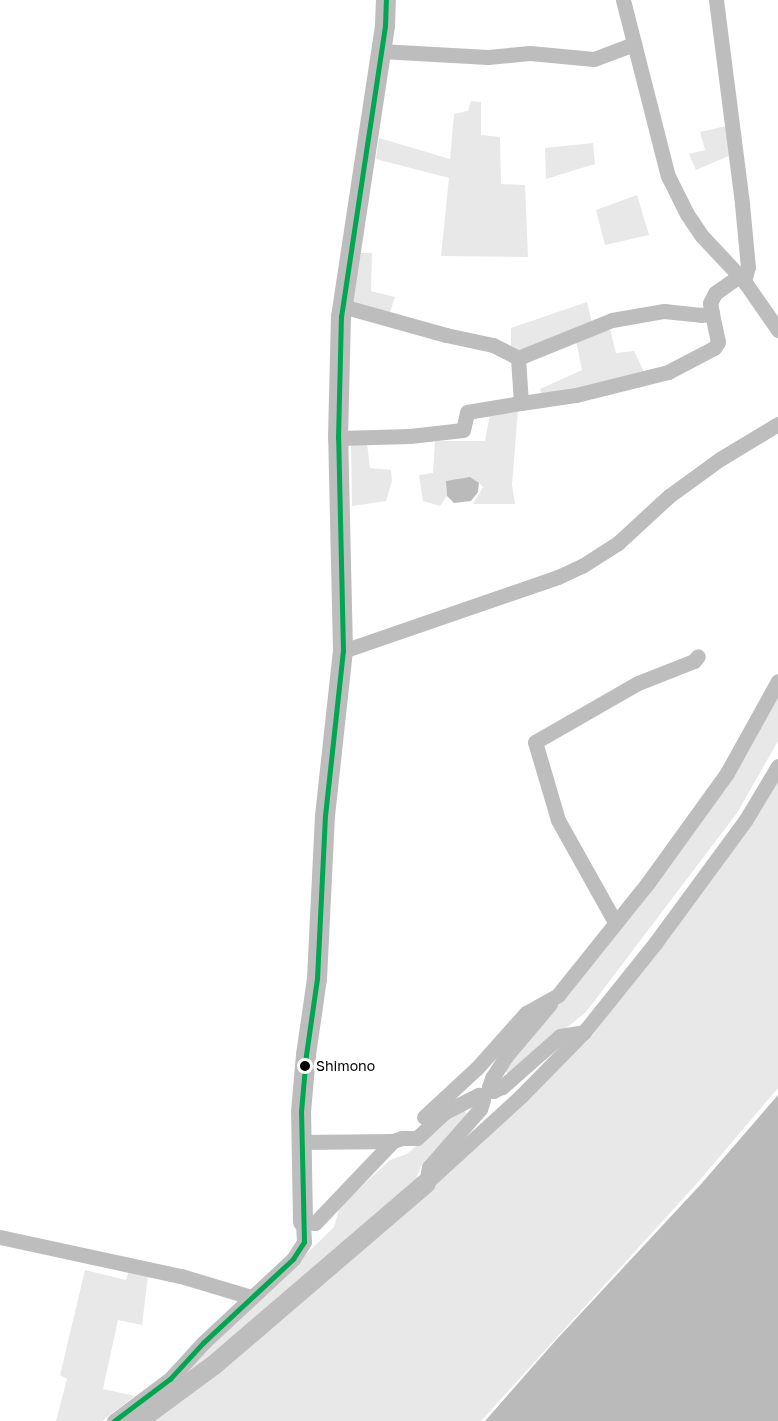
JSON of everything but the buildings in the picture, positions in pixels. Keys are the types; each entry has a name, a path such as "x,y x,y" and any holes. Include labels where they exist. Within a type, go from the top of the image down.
{"street":[{"path":"114,1421 170,1379 251,1297 293,1259 304,1242 302,1142 306,1054 317,979 325,816 343,651 338,438 342,306 386,0"},
{"path":"622,0 668,176 701,236 742,279 778,330"},
{"path":"338,438 410,436 463,430 467,412 587,392 668,372 714,348 718,342 710,303 715,293 742,279 748,267 716,0"},
{"path":"380,51 488,57 530,53 594,59 634,44"},
{"path":"342,306 446,335 493,345 519,358 612,320 664,311 701,315 712,313"},
{"path":"519,358 521,403"},
{"path":"343,651 538,584 582,566 618,543 677,490 720,459 778,424"},
{"path":"615,922 558,820 535,742 638,683 694,661 698,656"},
{"path":"426,1183 429,1167 480,1109 492,1078 506,1056 647,884 727,773 778,681"},
{"path":"138,1421 214,1365 426,1183 521,1096 584,1032 656,942 738,830 778,766"},
{"path":"303,1222 315,1223 398,1140 477,1068 526,1013 558,995"},
{"path":"302,1142 417,1138 445,1112 464,1101 502,1087 560,1036 584,1032"},
{"path":"0,1237 181,1276 251,1297"}],"shaded area":[{"path":"471,101 481,102 481,135 500,137 501,184 525,185 528,257 441,256 449,178 376,159 379,138 450,159 454,114 468,111"},
{"path":"726,126 731,155 696,170 689,154 705,150 700,132"},
{"path":"593,143 595,164 546,179 545,148"},
{"path":"637,195 649,235 605,245 596,210"},
{"path":"360,253 372,253 371,291 395,297 389,315 351,303"},
{"path":"587,302 592,323 518,352 511,348 511,328"},
{"path":"610,329 616,353 634,351 646,376 542,397 540,389 582,370 576,341"},
{"path":"518,409 512,485 515,504 473,504 483,487 479,483 446,481 447,496 440,506 423,501 419,475 433,473 435,441 485,441 490,414"},
{"path":"367,443 370,468 391,470 392,481 386,501 352,506 351,444"},
{"path":"470,477 479,483 478,492 471,501 454,503 447,496 446,481"},
{"path":"778,692 778,741 737,813 586,1012 509,1075 503,1069 606,947 730,780"},
{"path":"778,781 778,1088 699,1181 481,1421 151,1421 411,1206 593,1035 761,810"},
{"path":"778,1095 778,1421 485,1421 557,1339 702,1183"},
{"path":"464,1109 468,1116 421,1166 415,1182 204,1365 167,1389 334,1227 340,1206 390,1160 407,1154 451,1115"},
{"path":"85,1270 126,1280 129,1270 148,1276 142,1325 118,1320 103,1389 135,1396 102,1421 56,1421 67,1379 60,1375"}],"transit line":[{"path":"114,1421 170,1379 203,1343 293,1259 304,1242 301,1112 306,1055 317,979 325,816 343,651 338,438 341,317 385,26 386,0"}],"place":[{"name":"Shimono","path":"305,1066"}]}
